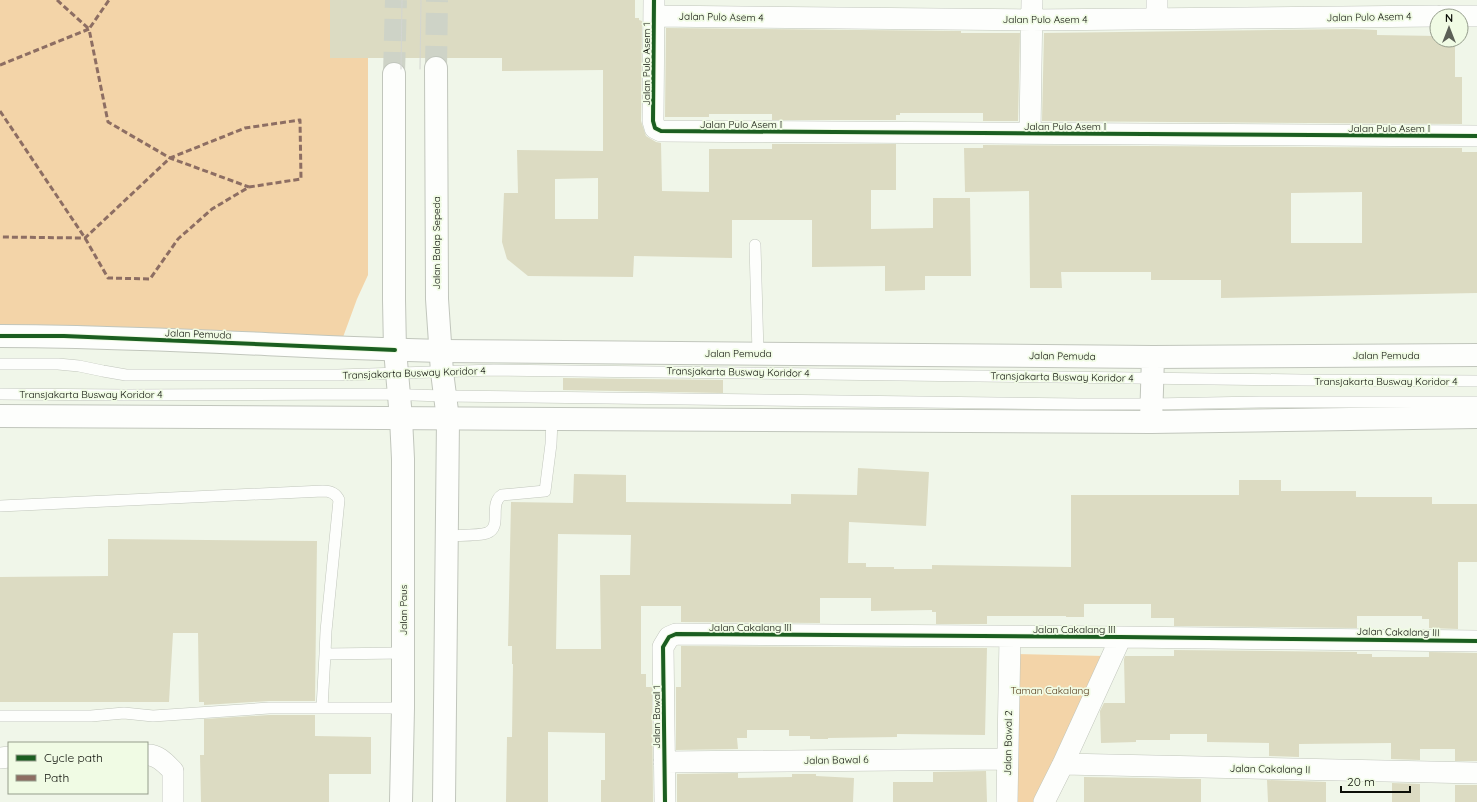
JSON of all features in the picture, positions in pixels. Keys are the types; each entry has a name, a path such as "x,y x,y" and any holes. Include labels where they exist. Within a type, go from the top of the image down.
{"main road":[{"name":"Jalan Balap Sepeda","path":"436,68 437,299 444,396 448,418"},
{"path":"394,74 395,350 401,418"},
{"name":"Jalan Pemuda","path":"0,336 64,336 395,350 441,361 758,353 1153,356 1477,355"},
{"path":"1152,413 1153,356"},
{"path":"0,416 552,418 1152,413 1477,417"},
{"name":"Jalan Paus","path":"401,418 403,708 401,802"},
{"path":"444,802 448,418"}],"street":[{"name":"Jalan Pulo Asem 4","path":"654,8 1032,10 1157,9 1429,16"},
{"name":"Jalan Pulo Asem 1","path":"654,8 653,121 655,128"},
{"path":"1030,133 1032,10"},
{"name":"Jalan Pulo Asem I","path":"655,128 661,132 1477,136"},
{"name":"Jalan Cakalang III","path":"672,635 1121,637 1477,641"},
{"name":"Jalan Bawal 1","path":"665,802 663,647 666,639 672,635"},
{"name":"Jalan Bawal 2","path":"1007,802 1010,637"},
{"path":"1044,802 1121,637"},
{"path":"148,755 162,760 173,771 173,802"},
{"name":"Jalan Bawal 6","path":"664,762 1007,759"},
{"name":"Jalan Cakalang II","path":"1063,764 1477,773"}],"lane":[{"path":"755,245 758,353"},
{"name":"Transjakarta Busway Koridor 4","path":"0,394 398,384 441,361 494,370 1477,381"},
{"name":"Transjakarta Busway Koridor 4","path":"0,364 58,364 79,366 103,372 126,374 257,376 398,384 444,396 1152,413 1260,402 1477,402"},
{"path":"447,536 487,533 493,529 497,498 502,495 545,491 551,444 552,418"},
{"path":"0,506 323,491 331,492 336,495 339,500 326,631 322,708"},
{"path":"325,654 402,653"},
{"path":"0,716 91,716 124,713 153,716 269,708 403,708"}],"green space":[{"path":"0,0 368,0 368,275 357,299 339,348 0,336"},
{"name":"Taman Cakalang","path":"1013,654 1104,656 1038,802 1016,802"}],"building":[{"path":"330,0 635,0 635,18 639,18 639,20 642,21 641,121 646,136 656,142 661,143 662,191 709,192 709,149 772,149 772,144 896,144 896,190 871,190 871,229 933,228 933,198 970,198 971,276 925,276 925,290 885,291 885,266 812,267 812,220 732,220 732,258 634,256 633,277 528,276 507,259 502,242 504,193 518,193 517,150 603,151 603,70 502,71 502,58 444,58 436,56 428,58 330,58","holes":["598,178 598,219 555,219 555,179"]},
{"path":"666,28 1020,33 1018,121 983,121 983,113 900,113 900,115 896,115 896,120 772,120 772,114 709,114 709,117 665,117"},
{"path":"1354,29 1377,30 1377,35 1429,36 1429,48 1455,48 1455,77 1462,77 1462,124 1042,121 1044,33"},
{"path":"983,145 1462,148 1462,152 1477,152 1477,293 1221,298 1221,280 1151,280 1151,272 1061,272 1062,288 1030,288 1029,191 965,192 964,148 983,148","holes":["1362,192 1362,243 1291,243 1291,193"]},
{"path":"563,378 723,380 723,393 563,390"},
{"path":"858,468 929,472 926,526 849,522 848,563 866,563 866,567 932,569 932,565 1071,567 1071,495 1239,495 1239,480 1281,480 1281,491 1356,491 1356,497 1432,497 1432,504 1477,504 1477,562 1458,562 1458,629 1429,628 1429,619 1422,619 1422,616 1357,616 1357,628 1174,626 1174,618 1151,618 1151,604 1084,604 1084,617 987,616 987,624 936,624 936,612 932,612 932,610 871,611 871,598 820,598 820,623 681,622 681,606 641,606 641,674 646,674 646,687 652,687 653,802 601,802 601,780 605,780 605,733 548,732 548,802 506,802 507,737 512,737 513,664 512,646 508,646 511,502 573,503 574,474 626,475 626,502 791,504 791,494 857,495","holes":["558,534 631,535 630,575 600,575 601,649 556,649"]},
{"path":"108,539 317,541 315,701 269,701 204,705 204,702 199,702 198,633 173,633 169,702 0,702 0,577 108,576"},
{"path":"681,646 987,648 985,735 897,734 897,737 810,739 810,736 789,736 789,730 747,730 747,738 737,738 738,749 676,750 676,687 681,687"},
{"path":"1174,650 1357,652 1357,654 1372,654 1372,657 1429,657 1429,652 1477,653 1477,761 1455,761 1455,749 1420,749 1420,760 1391,759 1391,743 1299,744 1299,757 1269,756 1269,743 1207,742 1207,734 1170,734 1170,740 1136,740 1136,742 1101,743 1100,711 1104,703 1125,703 1125,656 1174,656"},
{"path":"269,715 315,715 315,736 371,737 371,774 329,774 329,802 201,802 200,755 204,755 204,719"},
{"path":"986,771 987,802 893,802 893,782 933,782 933,772"},
{"path":"738,773 738,778 792,777 792,774 816,774 816,776 854,778 853,802 677,802 677,774"},
{"path":"1084,777 1201,779 1201,802 1084,802"},
{"path":"1267,780 1326,782 1326,802 1268,802"},
{"path":"1392,783 1420,784 1420,802 1392,802"},
{"path":"1455,785 1477,785 1477,802 1455,802"}],"tunnel":[{"path":"394,74 396,0"},
{"path":"436,68 437,0"}],"tram line":[{"path":"401,69 402,0"},
{"path":"420,69 421,0"}],"marked path":[{"path":"57,0 89,29 109,0"},
{"path":"0,65 89,29 108,122 170,158 249,187"},
{"path":"0,111 85,238 108,278 150,279 178,239 212,209 249,187 301,179 300,120 245,128 170,158 85,238 0,237"}],"cycle path":[{"path":"654,0 653,121 655,128 661,131 1477,136"},
{"path":"0,336 64,336 395,350"},
{"path":"665,802 663,647 669,637 676,634 1477,641"}]}
